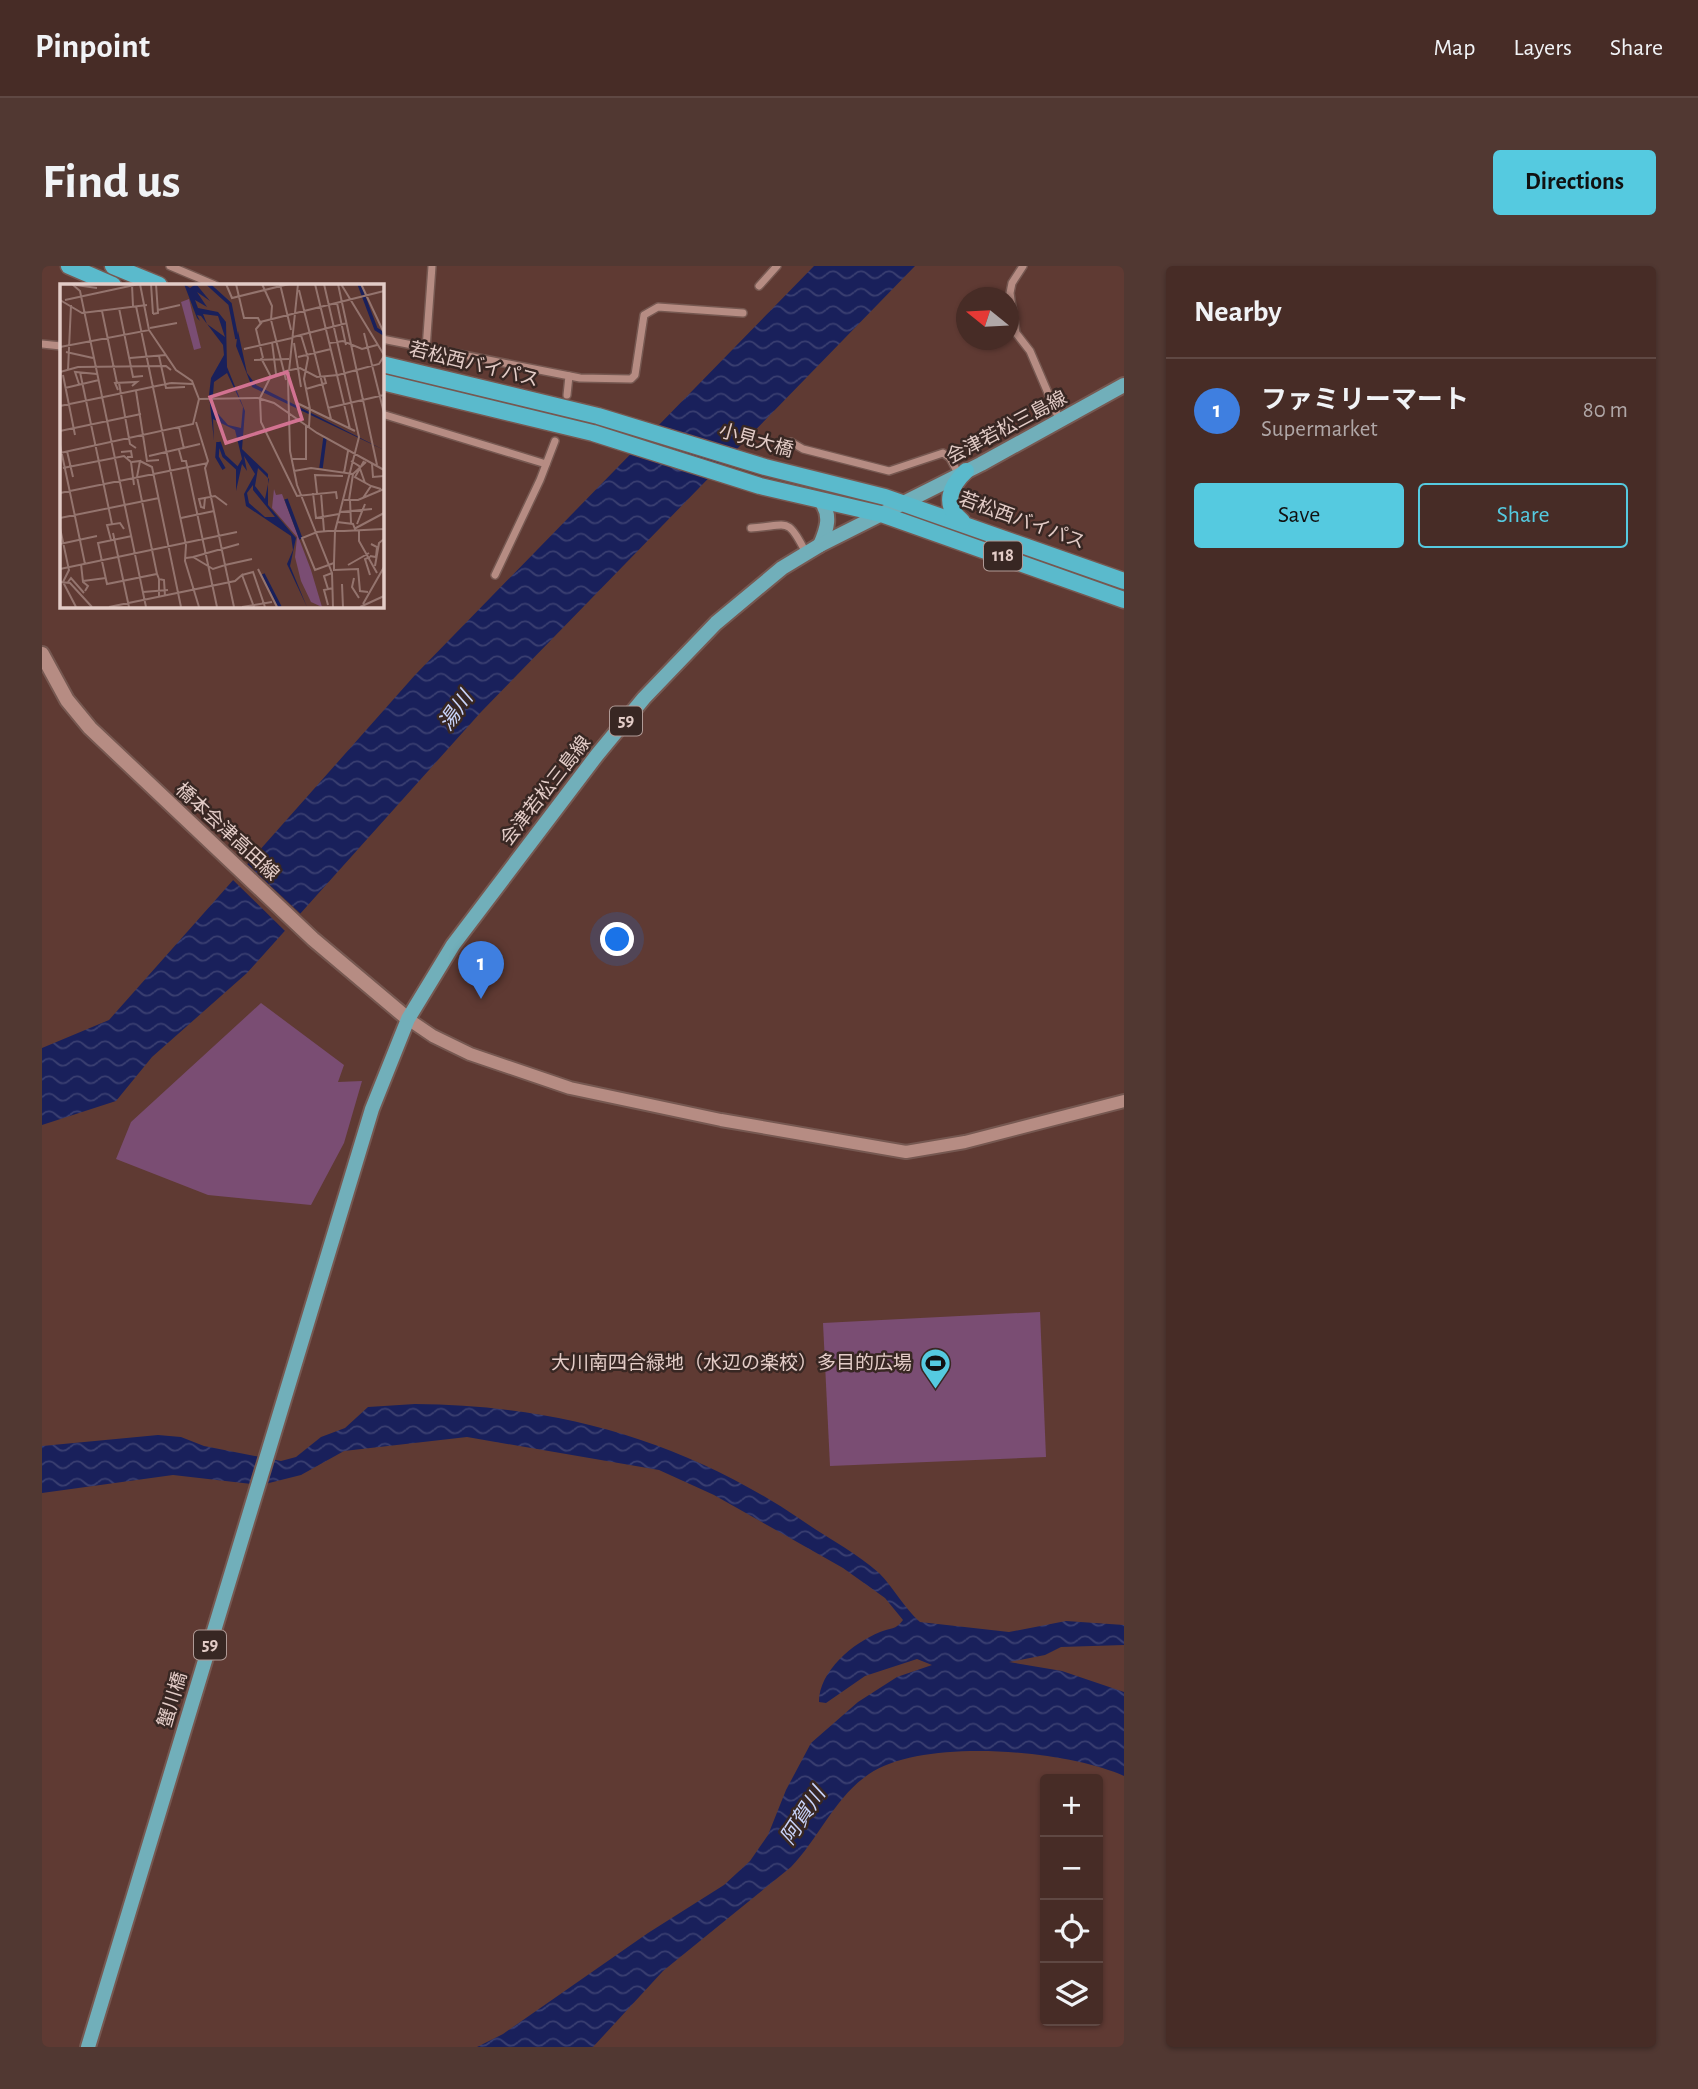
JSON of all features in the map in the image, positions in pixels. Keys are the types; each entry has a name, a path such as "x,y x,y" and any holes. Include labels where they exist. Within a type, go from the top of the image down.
{"highway":[{"path":"69,266 111,284"},
{"path":"113,266 157,284"},
{"name":"若松西バイパス","path":"383,364 598,416"},
{"name":"若松西バイパス","path":"383,382 593,433 760,486 820,500"},
{"name":"小見大橋","path":"598,416 765,467 904,503"},
{"path":"962,522 951,507 950,494 963,473"},
{"name":"118","path":"820,500 881,514"},
{"name":"若松西バイパス","path":"904,503 1124,581"},
{"name":"若松西バイパス","path":"881,514 1124,600"}],"main road":[{"name":"会津若松三島線","path":"331,1243 372,1109 408,1019 453,945 597,755 644,698 742,598 806,554 1060,422 1124,385"},
{"path":"820,500 828,516 820,545"},
{"name":"橋本会津高田線","path":"42,654 67,700 90,728 313,939 408,1019"},
{"name":"蟹川橋","path":"88,2047 331,1243"}],"street":[{"path":"170,266 213,284"},
{"path":"426,349 432,266"},
{"path":"759,286 777,266"},
{"path":"1023,266 1012,283 1010,293 1016,333 1030,351 1060,422"},
{"path":"383,340 569,376 631,379 635,375 642,320 649,309 659,307 743,313"},
{"path":"42,344 60,346"},
{"path":"567,395 569,376"},
{"path":"383,414 546,464"},
{"path":"495,575 555,442"},
{"path":"790,442 803,449 889,471 943,453 963,473"},
{"path":"751,528 782,524 791,527 796,531 806,554"},
{"path":"408,1019 433,1036 470,1054 569,1088 721,1120 906,1152 965,1142 1124,1101"}],"shaded area":[{"path":"261,1003 344,1065 338,1082 362,1081 344,1143 311,1205 208,1195 116,1159 131,1122"},
{"name":"大川南四合緑地（水辺の楽校）多目的広場","path":"1040,1312 1046,1457 830,1466 823,1323"}],"water":[{"name":"湯川","path":"814,266 915,266 481,712 247,973 152,1057 116,1101 42,1125 42,1048 109,1020 415,675"},
{"name":"阿賀川","path":"415,1404 519,1411 617,1432 664,1448 756,1491 860,1558 879,1573 920,1622 1009,1632 1066,1621 1124,1625 1124,1645 1061,1647 1045,1655 1009,1662 1062,1671 1124,1692 1124,1776 1067,1760 995,1751 924,1755 893,1762 857,1783 791,1867 663,1971 593,2047 477,2047 503,2034 648,1933 724,1885 750,1861 768,1835 786,1790 811,1743 858,1702 897,1677 932,1665 917,1659 865,1676 826,1703 819,1702 825,1680 839,1660 859,1643 895,1627 903,1620 885,1598 843,1568 714,1495 659,1470 467,1437 344,1451 301,1475 261,1485 173,1475 42,1493 42,1446 158,1435 181,1437 204,1446 281,1461 296,1457 321,1437 345,1428 368,1407"}],"pier":[{"path":"246,863 303,916 287,933 232,879"}],"place":[{"name":"ファミリーマート","path":"481,999"},
{"name":"大川南四合緑地（水辺の楽校）多目的広場","path":"935,1390"}]}
